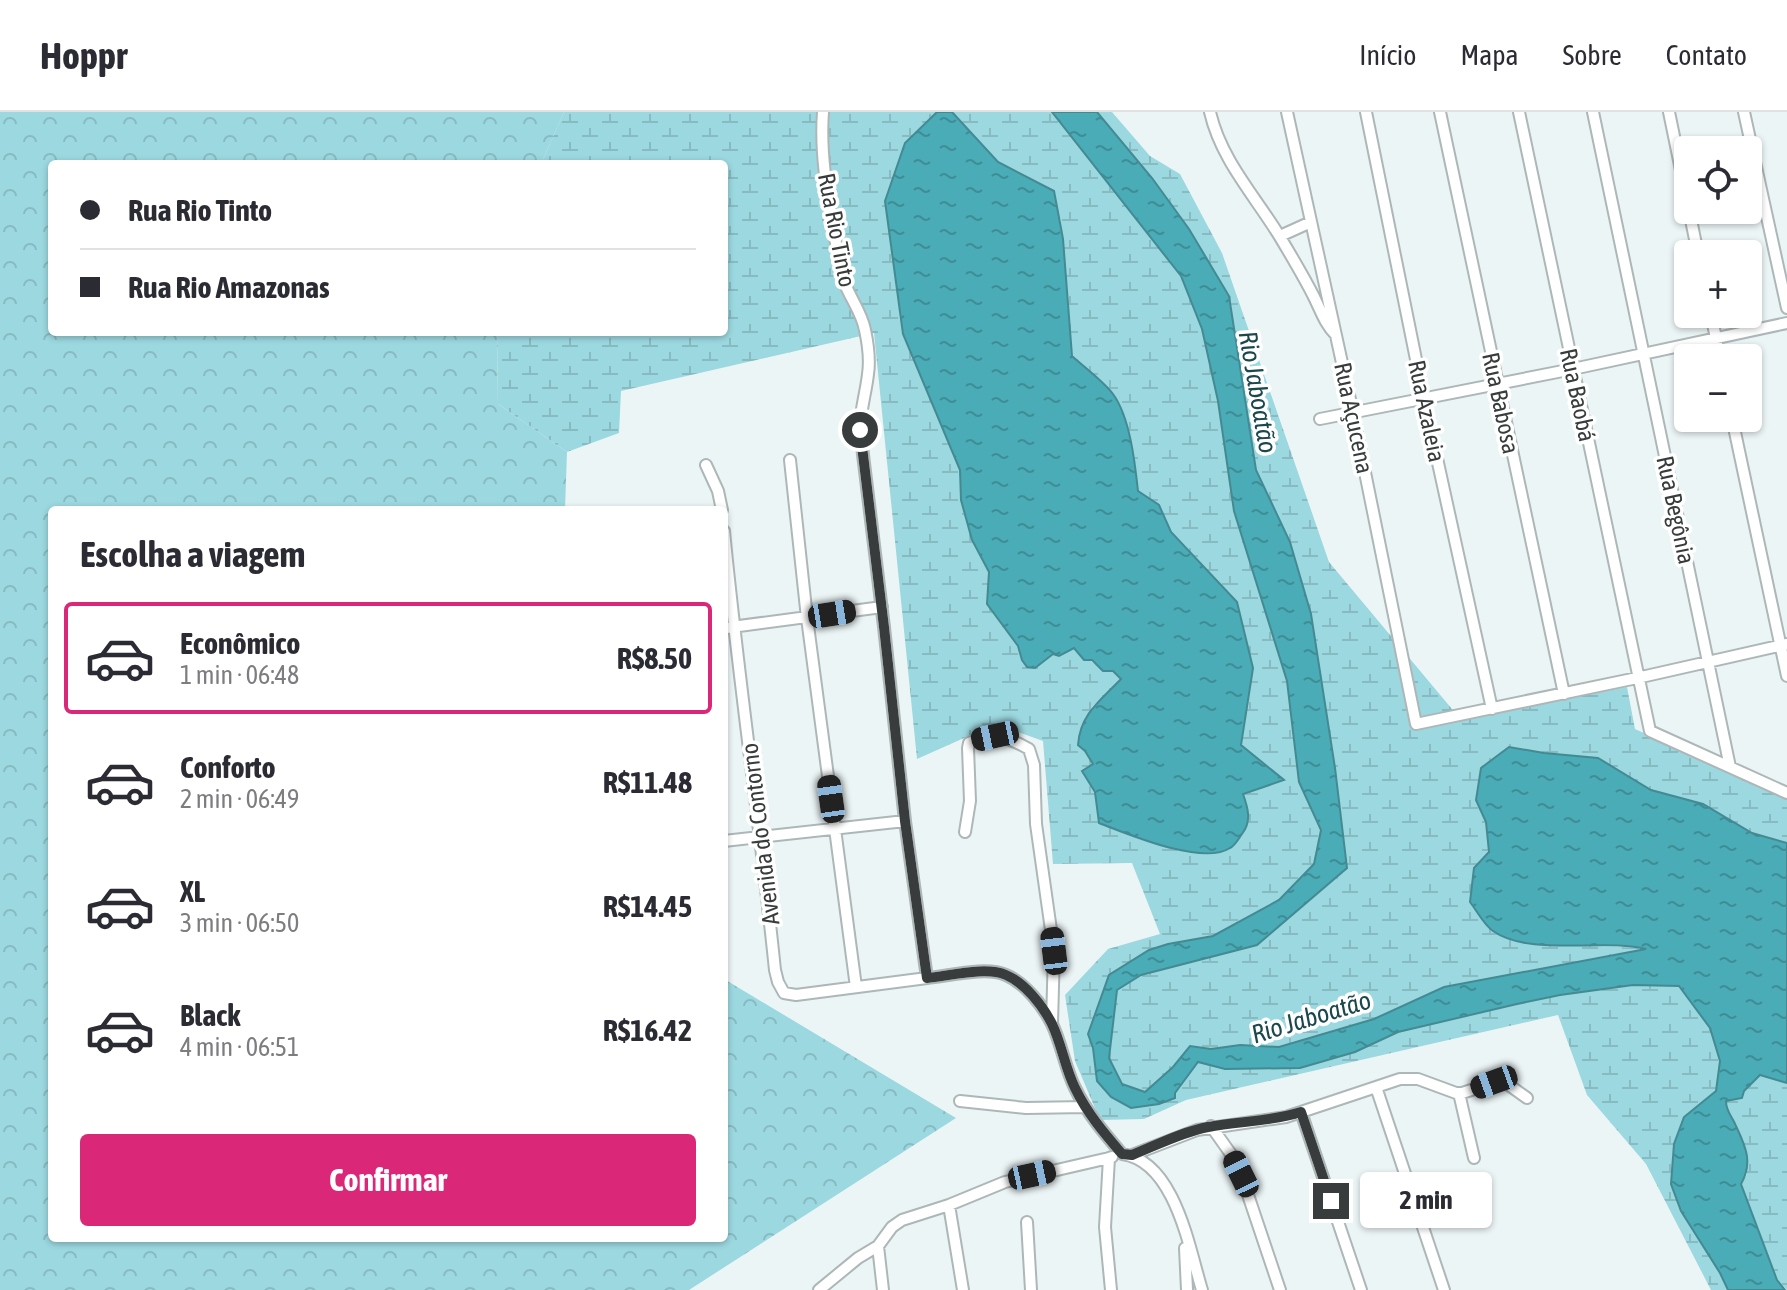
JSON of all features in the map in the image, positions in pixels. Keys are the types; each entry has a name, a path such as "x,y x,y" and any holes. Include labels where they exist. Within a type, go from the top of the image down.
{"street":[{"name":"Rua Rio Tinto","path":"823,112 821,136 824,169 842,280 861,316 868,350 869,373 860,430 905,821 927,978"},
{"path":"1210,112 1214,130 1226,155 1280,236 1327,326 1337,336"},
{"name":"Rua Açucena","path":"1287,112 1337,336 1416,724 1492,709"},
{"name":"Rua Azaleia","path":"1366,112 1424,399 1492,709"},
{"name":"Rua Babosa","path":"1440,112 1564,694"},
{"name":"Rua Baobá","path":"1519,112 1650,731 1730,767"},
{"name":"Rua Begônia","path":"1593,112 1730,767"},
{"path":"1669,112 1674,136"},
{"path":"1744,112 1787,308"},
{"path":"1280,236 1311,222"},
{"path":"1320,419 1787,323"},
{"path":"1714,328 1717,344"},
{"path":"1735,432 1784,645 1787,676"},
{"path":"790,460 807,618 856,987"},
{"path":"706,465 721,506"},
{"path":"728,627 882,607"},
{"name":"Avenida do Contorno","path":"728,627 780,988 784,993 796,995 927,978"},
{"path":"1492,709 1784,645"},
{"path":"965,832 970,801 969,743 995,736 1007,737 1029,749 1034,765 1036,824 1054,951 1052,1024"},
{"path":"1730,767 1787,793"},
{"path":"728,841 905,821"},
{"path":"927,978 986,971 1005,974 1033,997 1052,1024 1074,1087 1100,1129 1127,1154 1144,1162 1167,1188 1202,1290"},
{"path":"819,1290 878,1246 892,1227 902,1220 1005,1182 1127,1154 1211,1126 1270,1121 1400,1079 1418,1079 1459,1093 1500,1081 1527,1098"},
{"path":"1376,1087 1444,1290"},
{"path":"1459,1093 1474,1158"},
{"path":"960,1101 1026,1108 1086,1107"},
{"path":"1301,1112 1361,1290"},
{"path":"1211,1126 1241,1174 1280,1290"},
{"path":"1109,1158 1105,1227 1111,1290"},
{"path":"949,1205 963,1290"},
{"path":"1027,1222 1031,1290"},
{"path":"1185,1234 1187,1290"},
{"path":"878,1246 883,1290"}],"green space":[{"path":"0,112 564,112 543,160 48,160 48,336 497,336 498,404 567,452 565,506 48,506 48,1242 728,1242 728,981 956,1118 689,1290 0,1290"},
{"path":"564,112 937,112 905,143 885,201 903,334 960,470 961,500 972,540 989,572 987,604 1018,646 1022,660 1035,667 1053,654 1059,656 1074,647 1103,671 1113,671 1121,679 1092,707 1078,745 1093,764 1082,771 1095,792 1100,823 1180,851 1242,794 1283,780 1241,745 1253,668 1237,602 1171,532 1159,505 1138,491 1130,441 1119,404 1104,384 1072,356 1063,239 1054,191 998,162 952,112 1052,112 1181,276 1202,329 1218,401 1234,511 1287,681 1299,782 1321,830 1314,864 1279,900 1213,936 1168,944 1109,975 1088,1034 1097,1081 1111,1097 1131,1108 1159,1104 1175,1093 1198,1062 1225,1069 1355,1052 1398,1032 1560,995 1633,985 1679,986 1710,1028 1720,1061 1716,1091 1683,1117 1720,1273 1728,1290 1711,1290 1646,1164 1587,1095 1558,1015 1186,1100 1144,1119 1100,1120 1075,1061 1065,995 1108,949 1160,934 1132,863 1053,864 1043,741 1015,731 982,730 917,759 874,333 621,391 619,433 567,452 498,404 497,336 728,336 728,160 543,160"},
{"path":"1097,112 1112,112 1150,156 1180,174 1222,253 1329,562 1457,715 1627,687 1635,729 1787,797 1787,843 1752,833 1703,804 1651,790 1598,758 1544,753 1476,800 1486,822 1489,852 1474,868 1470,902 1491,930 1529,944 1651,948 1444,987 1374,1019 1279,1047 1240,1045 1211,1049 1190,1046 1173,1067 1145,1092 1122,1084 1109,1058 1117,990 1141,975 1257,945 1347,868 1311,614 1290,542 1256,470 1229,296 1189,229 1152,178"},
{"path":"1760,1075 1787,1083 1787,1290 1777,1280 1741,1184 1747,1174 1736,1124 1726,1110 1726,1101 1737,1098"}],"water":[{"path":"937,112 952,112 998,162 1054,191 1063,239 1072,356 1104,384 1119,404 1131,441 1138,491 1159,505 1171,532 1237,602 1253,668 1241,745 1284,780 1243,794 1248,809 1245,829 1234,846 1218,853 1184,851 1099,823 1095,792 1082,771 1093,764 1078,745 1087,716 1121,679 1113,671 1103,671 1092,660 1084,660 1074,648 1059,656 1053,654 1035,668 1027,667 1018,646 987,604 989,572 972,540 961,500 960,470 903,334 885,201 905,143"},
{"path":"1052,112 1097,112 1152,178 1189,229 1229,296 1256,470 1290,542 1311,614 1347,868 1257,945 1141,975 1117,990 1109,1058 1122,1084 1145,1092 1173,1067 1190,1046 1211,1049 1240,1045 1279,1047 1374,1019 1444,987 1646,949 1610,945 1547,945 1508,939 1493,931 1470,902 1474,868 1489,852 1486,822 1476,800 1481,768 1509,747 1598,758 1651,790 1703,804 1752,833 1787,843 1787,1083 1760,1075 1744,1091 1742,1098 1726,1101 1747,1155 1747,1169 1741,1184 1777,1280 1785,1290 1728,1290 1681,1211 1671,1184 1674,1144 1684,1117 1716,1091 1720,1061 1710,1028 1679,986 1633,985 1517,1004 1398,1032 1355,1052 1300,1068 1225,1069 1198,1062 1175,1093 1175,1098 1159,1104 1131,1108 1111,1097 1097,1081 1088,1034 1109,975 1149,950 1213,936 1279,900 1314,864 1321,830 1299,782 1287,681 1234,511 1218,401 1202,329 1181,276"}],"route":[{"path":"860,430 905,821 927,978 986,971 1005,974 1018,982 1052,1024 1074,1087 1100,1129 1122,1154 1132,1155 1211,1126 1270,1121 1301,1112 1331,1201"}],"water label":[{"name":"Rio Jaboatão","path":"1258,392"},
{"name":"Rio Jaboatão","path":"1311,1017"}]}
